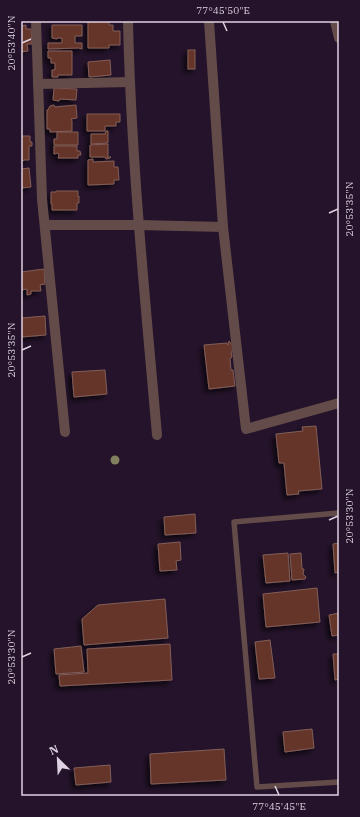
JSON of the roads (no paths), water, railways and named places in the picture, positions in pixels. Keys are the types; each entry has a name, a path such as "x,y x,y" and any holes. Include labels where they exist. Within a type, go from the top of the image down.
{"street":[{"path":"36,21 42,199 65,432"},
{"path":"128,21 130,82 139,225 157,435"},
{"path":"209,21 223,227 246,429 339,403"},
{"path":"335,21 339,38"},
{"path":"38,84 130,82"},
{"path":"45,225 223,227"}],"lane":[{"path":"339,512 234,522 256,787 339,782"}]}
